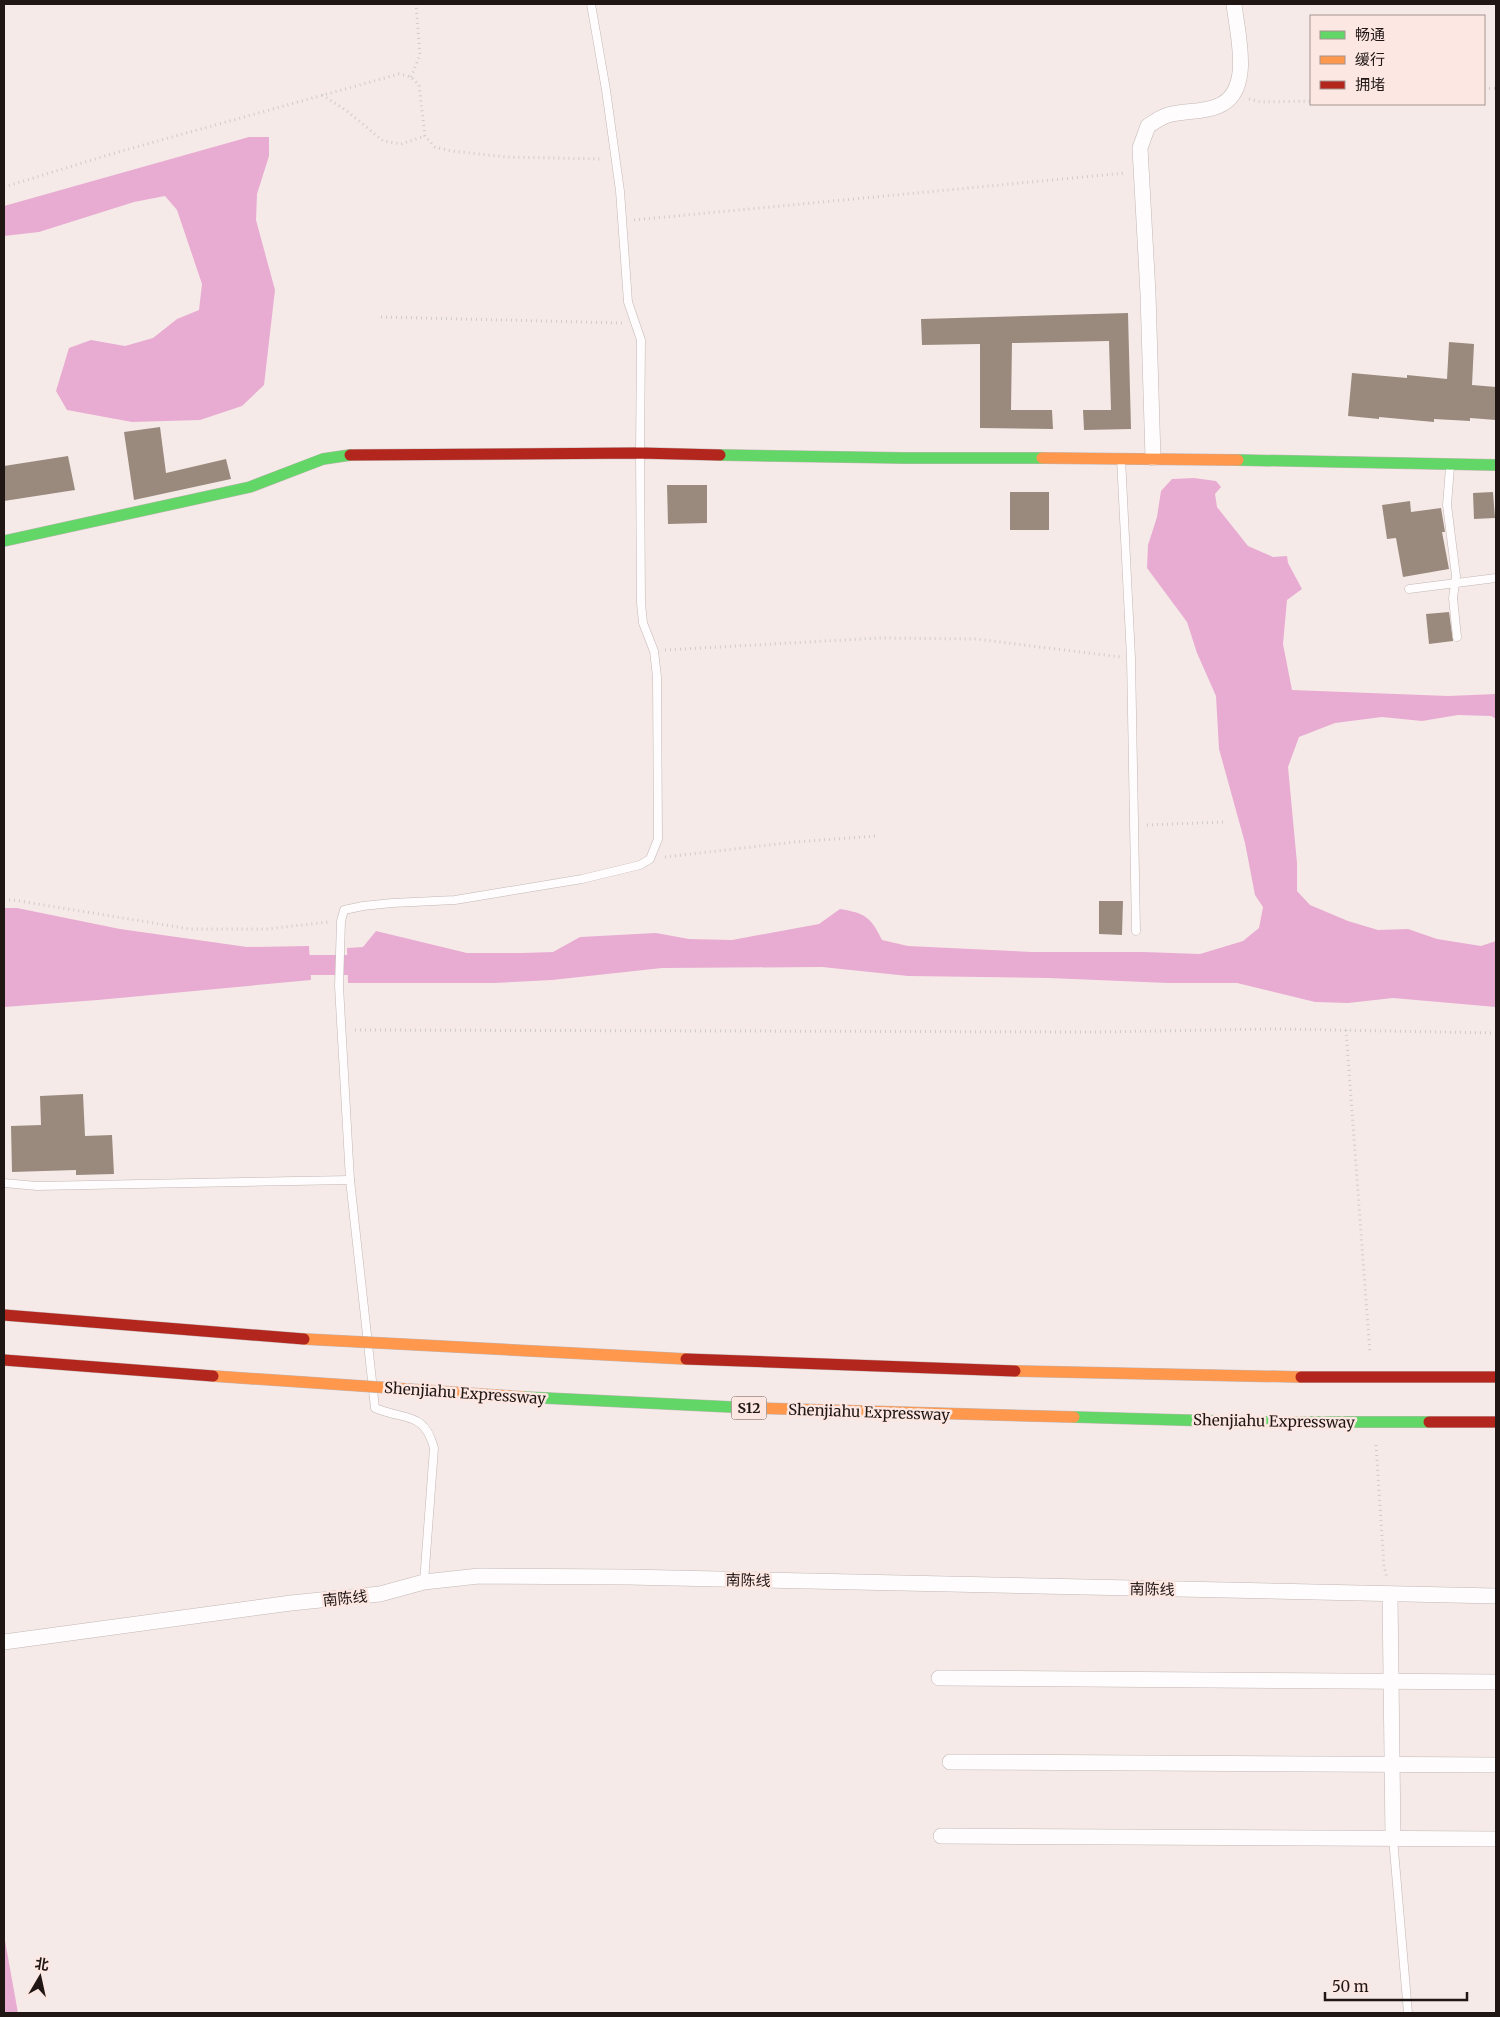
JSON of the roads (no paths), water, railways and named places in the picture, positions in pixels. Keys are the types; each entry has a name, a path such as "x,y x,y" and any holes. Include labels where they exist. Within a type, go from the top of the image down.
{"main road":[{"path":"4,541 205,498 250,486 323,459 354,455 640,453 905,458 1153,458 1496,465"},
{"path":"4,1315 266,1336 619,1356 1050,1373 1272,1377 1496,1377"},
{"name":"Shenjiahu Expressway","path":"4,1360 436,1392 608,1402 810,1410 1231,1422 1496,1422"}],"street":[{"path":"1153,458 1148,294 1140,148 1148,126 1167,115 1218,106 1234,95 1240,79 1240,56 1234,4"},
{"name":"南陈线","path":"4,1642 292,1603 380,1594 424,1582 480,1576 618,1577 1496,1596"},
{"path":"1390,1594 1393,1838"},
{"path":"939,1678 1496,1682"},
{"path":"950,1762 1496,1765"},
{"path":"941,1836 1496,1839"}],"lane":[{"path":"424,1582 434,1448 430,1433 420,1421 375,1408 350,1180 339,986 341,921 344,910 363,906 455,900 582,879 640,865 650,859 658,839 657,677 654,651 644,623 641,603 641,340 628,302 623,221 606,90 591,4"},
{"path":"1120,458 1131,658 1136,931"},
{"path":"1450,465 1447,505 1456,576 1453,598 1458,637"},
{"path":"1408,589 1496,578"},
{"path":"4,1183 37,1186 350,1180"},
{"path":"1393,1838 1408,2013"}],"waterway":[{"path":"283,965 374,965"}]}
